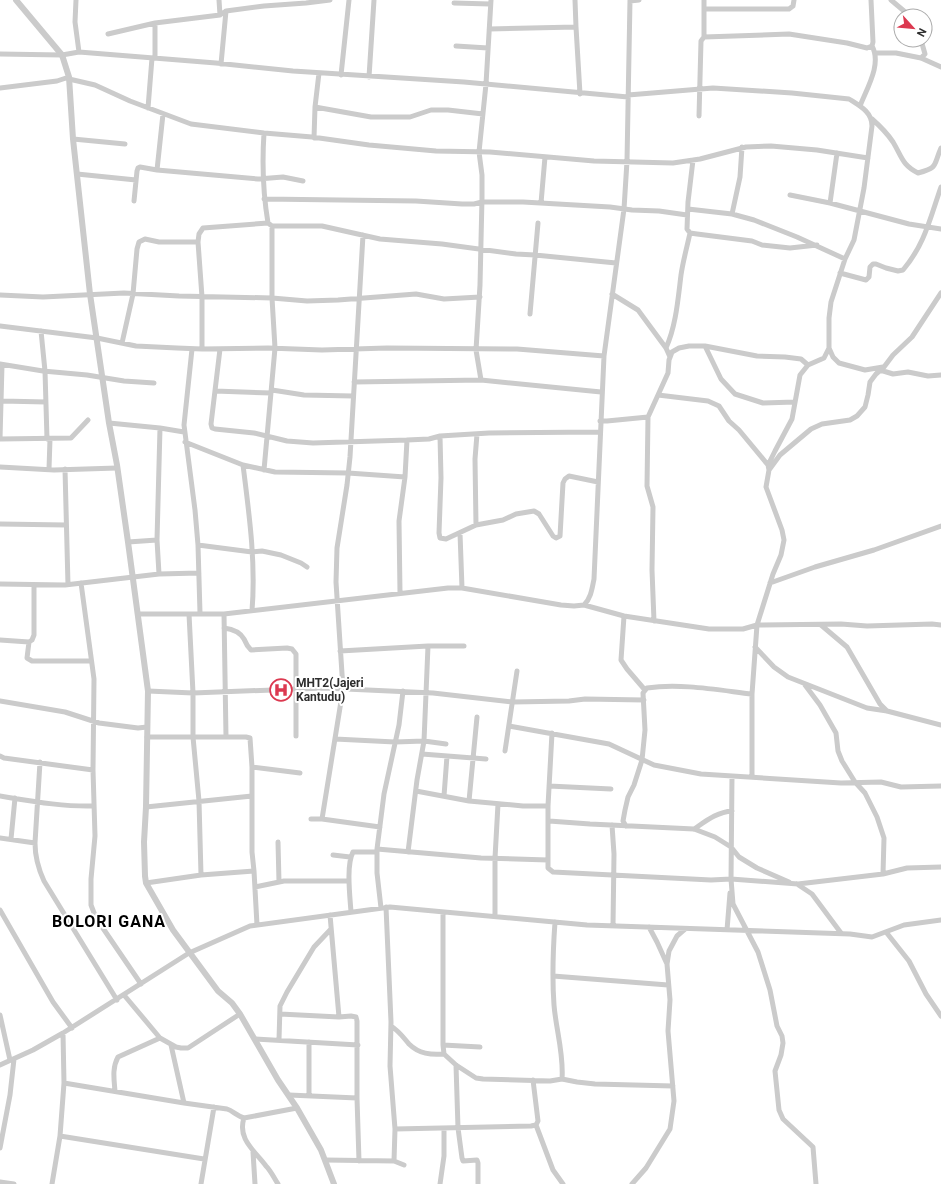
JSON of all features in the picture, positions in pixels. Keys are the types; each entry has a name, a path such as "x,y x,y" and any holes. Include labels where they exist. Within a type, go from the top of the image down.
{"street":[{"path":"16,0 62,55 69,78 73,139 90,294 128,542 148,691 144,856 146,883 172,930 218,991 232,1003 240,1014 321,1150 334,1184"},
{"path":"76,0 76,22 79,52"},
{"path":"219,0 220,15"},
{"path":"108,34 155,23 220,15 226,11 264,6 306,4 330,0"},
{"path":"341,75 349,0"},
{"path":"369,77 374,0"},
{"path":"575,0 580,94"},
{"path":"584,605 591,594 594,579 601,392 604,356 624,209 627,161 630,0 639,0"},
{"path":"699,116 701,42 704,37 704,0"},
{"path":"704,9 789,8 793,6 794,0"},
{"path":"860,106 869,85 875,64 876,53 872,46 871,0"},
{"path":"891,0 900,8"},
{"path":"454,4 490,2 486,84 479,152 482,176 482,202 480,296 476,350 481,380"},
{"path":"221,64 226,11"},
{"path":"148,108 154,58 155,23"},
{"path":"489,29 576,27"},
{"path":"704,37 789,34 847,43 866,48 872,46"},
{"path":"456,46 488,48"},
{"path":"921,58 925,54 924,48"},
{"path":"0,54 62,55 79,52 341,75 486,84 580,94 628,96 700,89 733,89 849,99 863,108 872,119 881,126 893,142 901,158 909,168 918,173 931,170 939,163 941,148"},
{"path":"876,53 896,53 921,58 941,68"},
{"path":"314,138 315,107 319,73"},
{"path":"0,88 57,81 69,78 95,85 148,108 191,124 369,145 594,161 673,162 693,160 742,148 770,146 817,150 868,158"},
{"path":"315,107 371,117 410,117 431,110 448,110 483,114"},
{"path":"157,170 163,114"},
{"path":"872,119 868,158 854,240 845,259 831,302 829,318 829,348 833,357 839,363 865,370 882,369 893,374 908,372 928,376 941,375"},
{"path":"264,133 262,156 264,199 270,225 275,348 264,470"},
{"path":"73,139 125,144"},
{"path":"732,214 740,177 742,148"},
{"path":"830,203 837,153"},
{"path":"541,203 545,157"},
{"path":"666,348 677,307 681,274 690,233 687,229 687,215 693,160"},
{"path":"134,201 138,168 140,167 157,170 258,179 264,177 284,177 303,181"},
{"path":"77,174 136,180"},
{"path":"840,273 866,280 869,277 870,267 873,264 898,271 904,270 917,252 928,228 941,187"},
{"path":"790,195 860,210 909,224 941,229"},
{"path":"264,199 416,201 468,204 482,202 541,203 659,211 687,215"},
{"path":"688,209 732,214 762,223 817,245 845,259"},
{"path":"530,314 538,222"},
{"path":"202,350 202,297 198,242 199,234 203,228 270,225 322,226 380,239 442,244 480,250 616,263"},
{"path":"690,233 752,241 762,245 790,248 817,245"},
{"path":"322,819 343,689 336,601 337,548 351,442 364,235"},
{"path":"122,343 133,294 139,242 145,239 159,242 198,242"},
{"path":"769,468 810,429 822,424 850,420 857,416 865,407 870,382 893,355 912,337 941,293"},
{"path":"0,296 43,297 90,294 133,294 272,298 307,301 416,294 449,299 480,296"},
{"path":"612,294 638,310 666,348 670,357"},
{"path":"0,326 97,338 136,346 202,350 275,348 322,350 357,348 476,350 517,349 604,356"},
{"path":"41,331 49,439 49,469"},
{"path":"654,621 652,570 653,507 647,486 648,417 668,373 669,360 672,352 679,348 689,346 705,346 757,356 801,359 808,364"},
{"path":"705,346 721,379 735,394 763,404 795,402"},
{"path":"752,777 752,694 757,625 770,583 781,555 784,540 782,530 766,487 769,468 792,419 800,375 808,364 824,358 829,348"},
{"path":"192,349 184,432 195,510 198,545 200,613"},
{"path":"220,349 211,424 212,428 287,441 313,443 430,439 440,436 477,434 599,432"},
{"path":"88,420 71,438 0,439 2,401 1,364 45,371 87,375 102,379 154,383"},
{"path":"354,382 481,380 601,392"},
{"path":"215,390 353,396"},
{"path":"658,395 708,401 718,406 769,468"},
{"path":"2,401 46,402"},
{"path":"600,421 648,417"},
{"path":"109,423 184,432"},
{"path":"159,574 157,540 160,428"},
{"path":"476,525 475,459 477,434"},
{"path":"440,436 440,538 446,539 476,525 498,521 516,514 534,511 539,514 553,536 556,538 560,536 563,483 565,478 569,476 598,482"},
{"path":"400,593 399,520 406,477 407,440"},
{"path":"185,442 243,465 275,472 297,474 348,473 406,477"},
{"path":"243,465 252,552 254,593 252,611"},
{"path":"0,466 65,470 117,468"},
{"path":"65,470 68,585"},
{"path":"0,524 66,525"},
{"path":"770,583 815,567 874,550 941,526"},
{"path":"460,533 462,588"},
{"path":"128,542 157,540"},
{"path":"198,545 252,552 262,551 281,555 307,567"},
{"path":"0,584 68,585 159,574 198,573"},
{"path":"81,583 94,679 93,770 95,836 90,879 91,906 96,918 141,984"},
{"path":"0,640 28,642 32,640 34,635 34,585"},
{"path":"138,614 224,614 400,593 462,588 561,605 584,605 624,616 709,629 744,630 757,625 941,625"},
{"path":"189,614 193,693 193,736 199,802 201,875"},
{"path":"224,614 226,736"},
{"path":"624,616 622,660 624,665 645,690"},
{"path":"821,625 847,647 880,704 887,711"},
{"path":"224,628 230,629 239,634 244,640 246,646 251,650 287,648 292,649 296,654 296,736"},
{"path":"28,642 27,658 29,660 91,661"},
{"path":"340,651 428,646 464,646"},
{"path":"408,852 424,741 428,646"},
{"path":"755,647 774,667 788,677 805,685 867,708 887,711 941,725"},
{"path":"504,751 517,671"},
{"path":"805,685 820,706 836,733 838,751 842,761 855,782 865,793 877,817 884,838 883,874"},
{"path":"626,826 624,821 628,797 634,785 642,760 645,730 643,693 645,690 647,688 662,686 699,688 752,694"},
{"path":"148,691 193,693 306,688 426,692 513,702 569,701 584,699 644,700"},
{"path":"394,1162 395,1129 390,1066 391,1026 384,908 377,873 377,851 384,794 399,725 402,691"},
{"path":"0,701 65,712 94,721 138,728 147,727"},
{"path":"469,801 477,717"},
{"path":"509,726 609,744 654,765 701,774 881,782 901,787 941,786"},
{"path":"552,734 548,806 548,868 553,872 711,880 731,879 798,884 883,874 907,868 941,867"},
{"path":"147,737 226,736 250,738 252,767 252,852 257,925"},
{"path":"335,740 395,742 424,741 446,744"},
{"path":"422,754 486,759"},
{"path":"0,756 4,758 93,770"},
{"path":"444,796 447,756"},
{"path":"40,762 35,843 37,866 44,882 117,1000"},
{"path":"252,767 300,773"},
{"path":"732,776 730,847 733,904 758,952 770,990 777,1026 782,1036 783,1044 781,1055 775,1071 779,1110 782,1119 813,1147 816,1184"},
{"path":"549,786 611,789"},
{"path":"416,791 469,801 523,806 548,806"},
{"path":"0,796 78,807 94,806"},
{"path":"146,807 252,796"},
{"path":"11,839 15,798"},
{"path":"495,916 495,858 498,804"},
{"path":"694,829 714,816 725,811 732,811"},
{"path":"312,819 380,827"},
{"path":"548,821 694,829 715,837 730,847 738,857 775,877 798,884 812,894 841,933"},
{"path":"612,825 614,926"},
{"path":"0,838 35,843"},
{"path":"278,842 278,882"},
{"path":"351,912 349,881 350,856 353,852 408,852 548,860"},
{"path":"333,855 350,856"},
{"path":"146,883 201,875 254,871"},
{"path":"727,930 731,879"},
{"path":"255,888 278,882 349,881"},
{"path":"0,1065 72,1028 190,953 250,926 384,908 614,926 841,933 872,937 904,925 941,920"},
{"path":"0,910 53,1002 72,1028"},
{"path":"443,912 443,1045 444,1054 456,1065 476,1078 550,1081 562,1079 595,1084 673,1086"},
{"path":"330,915 338,1017"},
{"path":"555,922 554,1005 562,1055 562,1079"},
{"path":"649,927 667,964"},
{"path":"279,1040 280,1006 314,947 331,929"},
{"path":"632,1184 646,1168 670,1129 674,1101 668,1031 670,1000 667,964 669,951 677,936 685,929"},
{"path":"886,932 909,961 926,994 941,1016"},
{"path":"554,976 668,985"},
{"path":"124,995 160,1038 171,1045 182,1048 188,1048 240,1014"},
{"path":"280,1014 356,1017 358,1045 357,1098 359,1161"},
{"path":"0,1015 12,1060 10,1095 2,1129 0,1148"},
{"path":"391,1026 397,1030 409,1044 420,1052 430,1055 444,1054"},
{"path":"52,1184 60,1136 64,1083 63,1033"},
{"path":"115,1091 113,1071 115,1062 118,1058 160,1038"},
{"path":"255,1039 358,1045"},
{"path":"309,1042 309,1095"},
{"path":"171,1045 184,1103"},
{"path":"443,1045 480,1047"},
{"path":"456,1065 458,1128 462,1160 475,1160 478,1163 478,1184"},
{"path":"533,1080 538,1121 536,1125 553,1170 563,1184"},
{"path":"64,1083 227,1109 232,1111 237,1116 244,1118 297,1108"},
{"path":"289,1095 357,1098"},
{"path":"201,1184 204,1159 214,1107"},
{"path":"244,1118 242,1124 243,1134 253,1152 266,1165 278,1184"},
{"path":"395,1129 444,1129 536,1125"},
{"path":"440,1184 444,1156 444,1129"},
{"path":"60,1136 204,1159"},
{"path":"253,1152 255,1184"},
{"path":"325,1160 394,1162 404,1165"},
{"path":"0,1182 14,1184"}],"place":[{"name":"MHT2(Jajeri Kantudu)","path":"281,690"}],"district":[{"name":"BOLORI GANA","path":"109,921"}]}
